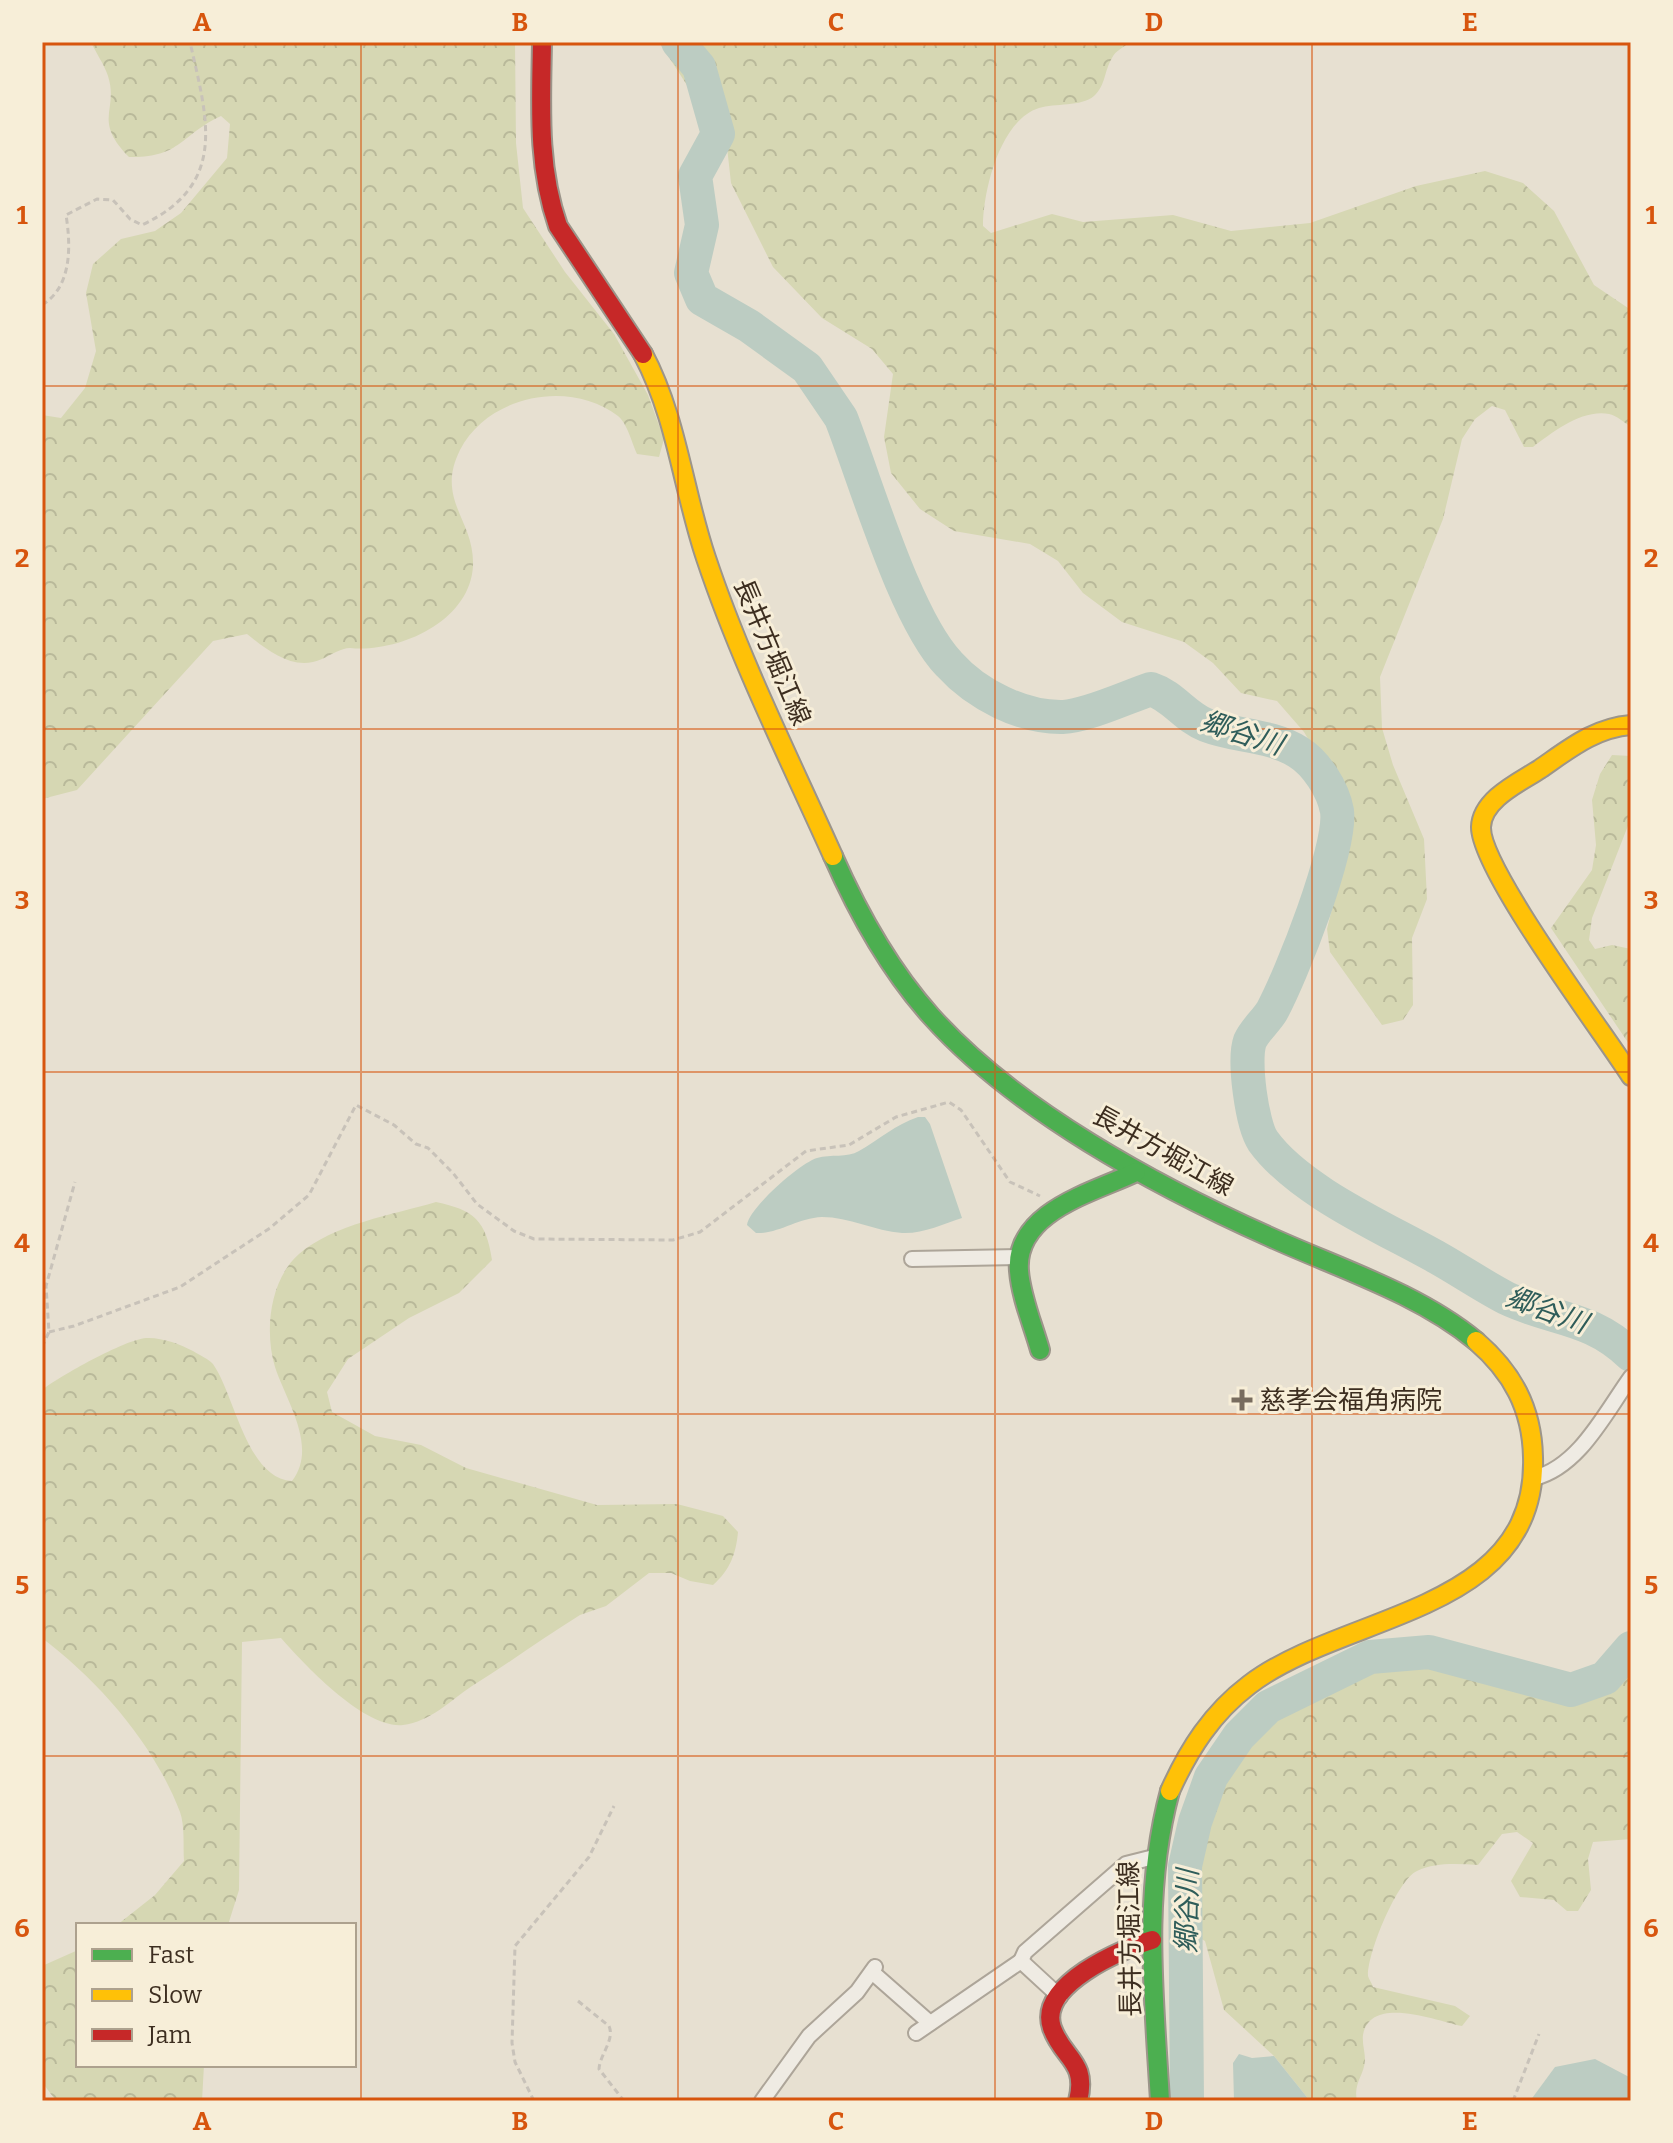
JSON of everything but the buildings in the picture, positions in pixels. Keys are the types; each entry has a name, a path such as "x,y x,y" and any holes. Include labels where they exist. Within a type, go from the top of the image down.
{"main road":[{"name":"長井方堀江線","path":"542,42 542,138 550,206 577,256 633,335 662,394 696,528 725,612 853,899 880,948 926,1012 963,1047 1058,1121 1136,1172 1460,1328 1496,1360 1515,1384 1530,1427 1534,1478 1512,1537 1477,1577 1423,1605 1313,1644 1266,1671 1233,1698 1206,1727 1183,1763 1165,1803 1154,1857 1152,1940 1160,2101"},
{"path":"1631,725 1610,725 1590,734 1504,794 1483,818 1480,831 1481,843 1511,893 1631,1076"},
{"path":"1040,1350 1018,1257 1027,1233 1043,1216 1136,1172"},
{"path":"1078,2101 1083,2081 1080,2067 1051,2026 1050,2018 1060,1997 1096,1962 1130,1946 1152,1940"}],"street":[{"path":"912,1259 1018,1257"},
{"path":"1534,1478 1555,1473 1570,1459 1631,1377"},
{"path":"916,2033 1021,1961 1025,1952 1126,1864 1154,1857"},
{"path":"1021,1961 1060,1997"},
{"path":"762,2101 809,2036 857,1992 873,1970 930,2023"}],"path":[{"path":"42,305 60,288 68,265 66,215 97,199 113,200 130,219 142,225 175,203 205,164 205,120 190,42"},
{"path":"49,1332 74,1326 180,1287 270,1228 309,1195 356,1105 394,1125 416,1144 428,1148 494,1219 534,1239 673,1240 700,1232 806,1151 849,1145 896,1117 949,1102 961,1110 1010,1182 1024,1192 1050,1196"},
{"path":"42,1347 49,1332 46,1286 75,1182"},
{"path":"534,2101 515,2062 512,2043 515,1946 589,1857 614,1806"},
{"path":"578,2001 609,2026 610,2040 600,2058 599,2069 621,2100"},
{"path":"1513,2101 1539,2034"}],"green space":[{"path":"91,42 515,42 516,143 523,208 565,272 614,334 648,395 664,439 659,457 637,454 627,428 618,416 599,405 577,398 532,398 490,416 473,431 453,467 454,497 472,550 473,566 469,586 445,618 409,639 369,648 347,648 312,662 301,663 282,658 247,634 213,641 77,790 42,799 42,415 61,418 85,388 96,351 86,293 93,264 121,239 155,231 181,213 227,158 230,124 221,116 160,154 129,157 118,144 109,124 111,88"},
{"path":"659,42 1131,42 1113,55 1101,87 1094,96 1082,102 1039,108 1025,115 1014,127 996,158 986,194 983,226 991,233 1052,214 1083,222 1173,215 1231,231 1310,223 1416,186 1485,171 1523,183 1554,211 1594,285 1631,310 1631,427 1617,417 1599,413 1578,418 1533,447 1524,447 1505,410 1492,406 1475,419 1462,439 1443,519 1380,677 1382,728 1393,765 1424,839 1427,899 1412,938 1413,1005 1403,1020 1382,1025 1330,952 1327,929 1350,835 1349,807 1304,732 1277,701 1241,693 1213,663 1184,642 1122,622 1083,593 1058,561 1030,544 954,531 920,509 891,473 884,437 893,374 872,349 822,318 773,267 731,183 727,147"},
{"path":"1612,755 1631,756 1631,818 1592,918 1589,940 1595,949 1612,945 1631,949 1631,1047 1551,928 1592,870 1596,845 1592,800 1600,774"},
{"path":"436,1202 460,1209 482,1226 492,1260 459,1293 409,1318 348,1359 327,1392 332,1412 375,1436 421,1445 466,1468 597,1505 677,1504 723,1516 738,1532 736,1547 724,1573 713,1585 690,1581 671,1573 649,1573 606,1606 580,1615 431,1715 403,1725 371,1717 353,1706 319,1678 281,1638 242,1642 239,1890 229,1923 120,1923 155,1895 184,1861 183,1823 169,1787 140,1738 104,1694 42,1638 42,1390 92,1360 136,1340 152,1338 176,1344 213,1364 244,1433 263,1466 276,1476 292,1481 302,1454 301,1439 272,1353 270,1322 276,1291 281,1277 299,1254 329,1235"},
{"path":"1422,1640 1564,1685 1601,1676 1631,1641 1631,1839 1593,1842 1588,1859 1591,1890 1578,1911 1567,1911 1554,1900 1520,1897 1511,1881 1533,1843 1517,1832 1502,1834 1478,1865 1432,1866 1409,1877 1392,1902 1378,1935 1369,1966 1369,1979 1373,1987 1455,2006 1470,2016 1462,2026 1406,2013 1378,2016 1368,2023 1363,2035 1365,2060 1356,2089 1357,2101 1310,2101 1274,2056 1224,2010 1205,1941 1180,1927 1180,1881 1188,1837 1202,1795 1222,1757 1249,1722 1281,1693 1319,1669 1362,1651"},
{"path":"76,1951 76,2067 204,2067 202,2101 56,2101 42,2082 42,1966"}],"shaded area":[{"path":"918,1117 925,1117 930,1124 962,1218 910,1233 822,1217 764,1233 756,1233 747,1225 756,1208 788,1177 809,1162 854,1153"},
{"path":"1239,2054 1252,2058 1274,2056 1310,2101 1234,2101 1233,2063"},
{"path":"1595,2059 1631,2078 1631,2101 1530,2101 1555,2067"}],"waterway":[{"name":"郷谷川","path":"678,42 699,67 718,134 695,176 702,225 691,273 702,299 749,326 807,368 841,418 902,583 933,643 949,664 972,685 1001,702 1047,716 1084,713 1151,689 1206,725 1276,742 1298,752 1311,763 1328,786 1337,811 1332,853 1324,881 1280,994 1272,1011 1252,1037 1248,1050 1252,1107 1263,1141 1298,1176 1344,1207 1506,1298 1586,1326 1616,1342 1631,1355"},
{"name":"郷谷川","path":"1187,2101 1185,1866 1195,1822 1211,1777 1239,1736 1268,1707 1370,1657 1429,1652 1571,1690 1605,1678 1631,1648"}],"traffic: fast":[{"path":"833,856 864,919 901,979 931,1016 1003,1083 1089,1143 1135,1169 1226,1217 1403,1295 1476,1341"},
{"path":"1040,1350 1019,1271 1021,1250 1029,1233 1060,1206 1136,1172"},
{"path":"1160,2101 1153,1984 1153,1907 1161,1830 1170,1791"}],"traffic: slow":[{"path":"643,354 664,403 698,532 719,596 833,856"},
{"path":"1631,725 1605,730 1582,741 1513,786 1488,808 1481,827 1486,848 1521,913 1631,1076"},
{"path":"1170,1791 1203,1733 1224,1707 1249,1685 1289,1661 1428,1602 1470,1579 1504,1549 1526,1509 1533,1457 1532,1439 1518,1392 1500,1365 1476,1341"}],"traffic: jam":[{"path":"542,42 543,158 558,226 643,354"},
{"path":"1078,2101 1080,2077 1077,2068 1052,2028 1051,2012 1057,1997 1085,1971 1103,1960 1152,1940"}],"place":[{"name":"慈孝会福角病院","path":"1242,1400"}]}
